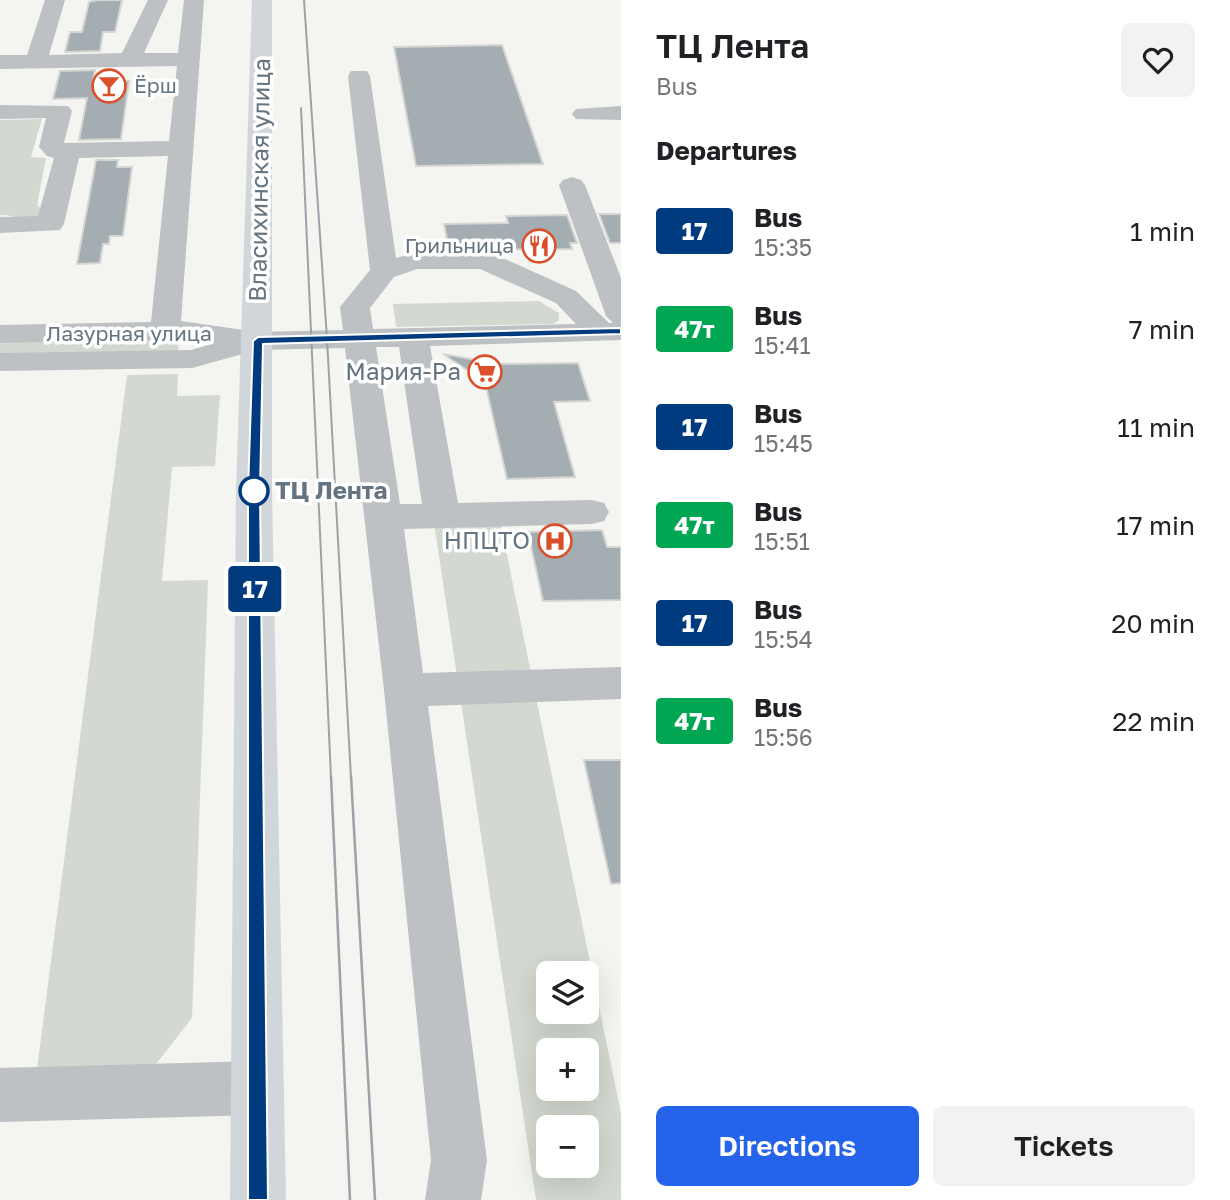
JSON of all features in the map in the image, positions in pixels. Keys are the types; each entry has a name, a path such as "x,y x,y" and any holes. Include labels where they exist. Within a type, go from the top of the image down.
{"highway":[{"name":"Власихинская улица","path":"258,1200 254,491 262,0"}],"street":[{"path":"36,61 55,0"},
{"path":"130,60 158,0"},
{"path":"165,330 194,0"},
{"path":"0,62 189,59"},
{"path":"359,76 384,271"},
{"path":"0,112 60,111 51,147 56,150 181,148"},
{"path":"584,114 621,113"},
{"path":"0,225 50,224 68,150"},
{"path":"572,185 610,258 614,327"},
{"path":"453,1200 459,1160 384,517 355,307 384,271 415,261 484,260 566,297 614,327"},
{"name":"Лазурная улица","path":"0,334 193,330 258,341 413,338 614,327"},
{"path":"413,338 442,515"},
{"name":"Лазурная улица","path":"0,362 192,359 258,341"},
{"path":"384,517 591,512"},
{"path":"405,690 621,683"},
{"path":"0,1095 257,1088"}],"shaded area":[{"path":"42,119 31,157 46,158 37,205 46,213 34,220 0,215 0,120"},
{"path":"539,301 559,313 559,320 553,324 396,327 393,304"},
{"path":"179,337 178,351 0,355 0,341"},
{"path":"178,374 177,396 220,395 215,466 172,467 162,581 208,580 192,1018 149,1073 36,1077 127,375"},
{"path":"500,521 590,961 536,961 536,1024 599,1024 599,1006 621,1114 621,1200 536,1200 434,523"}],"building":[{"path":"122,0 115,32 103,32 100,51 65,52 70,32 82,32 89,2"},
{"path":"502,45 543,164 416,166 394,47"},
{"path":"95,70 93,81 129,81 121,139 79,140 87,98 53,99 60,71"},
{"path":"96,160 118,160 117,167 132,167 123,236 110,236 109,244 103,244 100,263 77,264"},
{"path":"599,214 621,214 621,243 610,243"},
{"path":"567,215 577,243 570,243 572,249 449,250 444,224 508,223 506,216"},
{"path":"443,354 499,364 578,363 590,401 554,402 575,477 507,479 485,382"},
{"path":"602,530 607,547 621,547 621,600 543,601 528,532"},
{"path":"584,760 621,760 621,883 611,884"}],"tram line":[{"path":"304,0 327,339 351,778"},
{"path":"301,108 331,778"},
{"path":"331,776 350,1200"},
{"path":"351,776 375,1200"}],"bus line":[{"name":"17","path":"258,1200 254,491 258,341 621,332"}],"place":[{"name":"Ёрш","path":"109,86"},
{"name":"Грильница","path":"539,246"},
{"name":"Мария-Ра","path":"485,372"},
{"name":"ТЦ Лента","path":"254,491"},
{"name":"НПЦТО","path":"555,541"}]}
